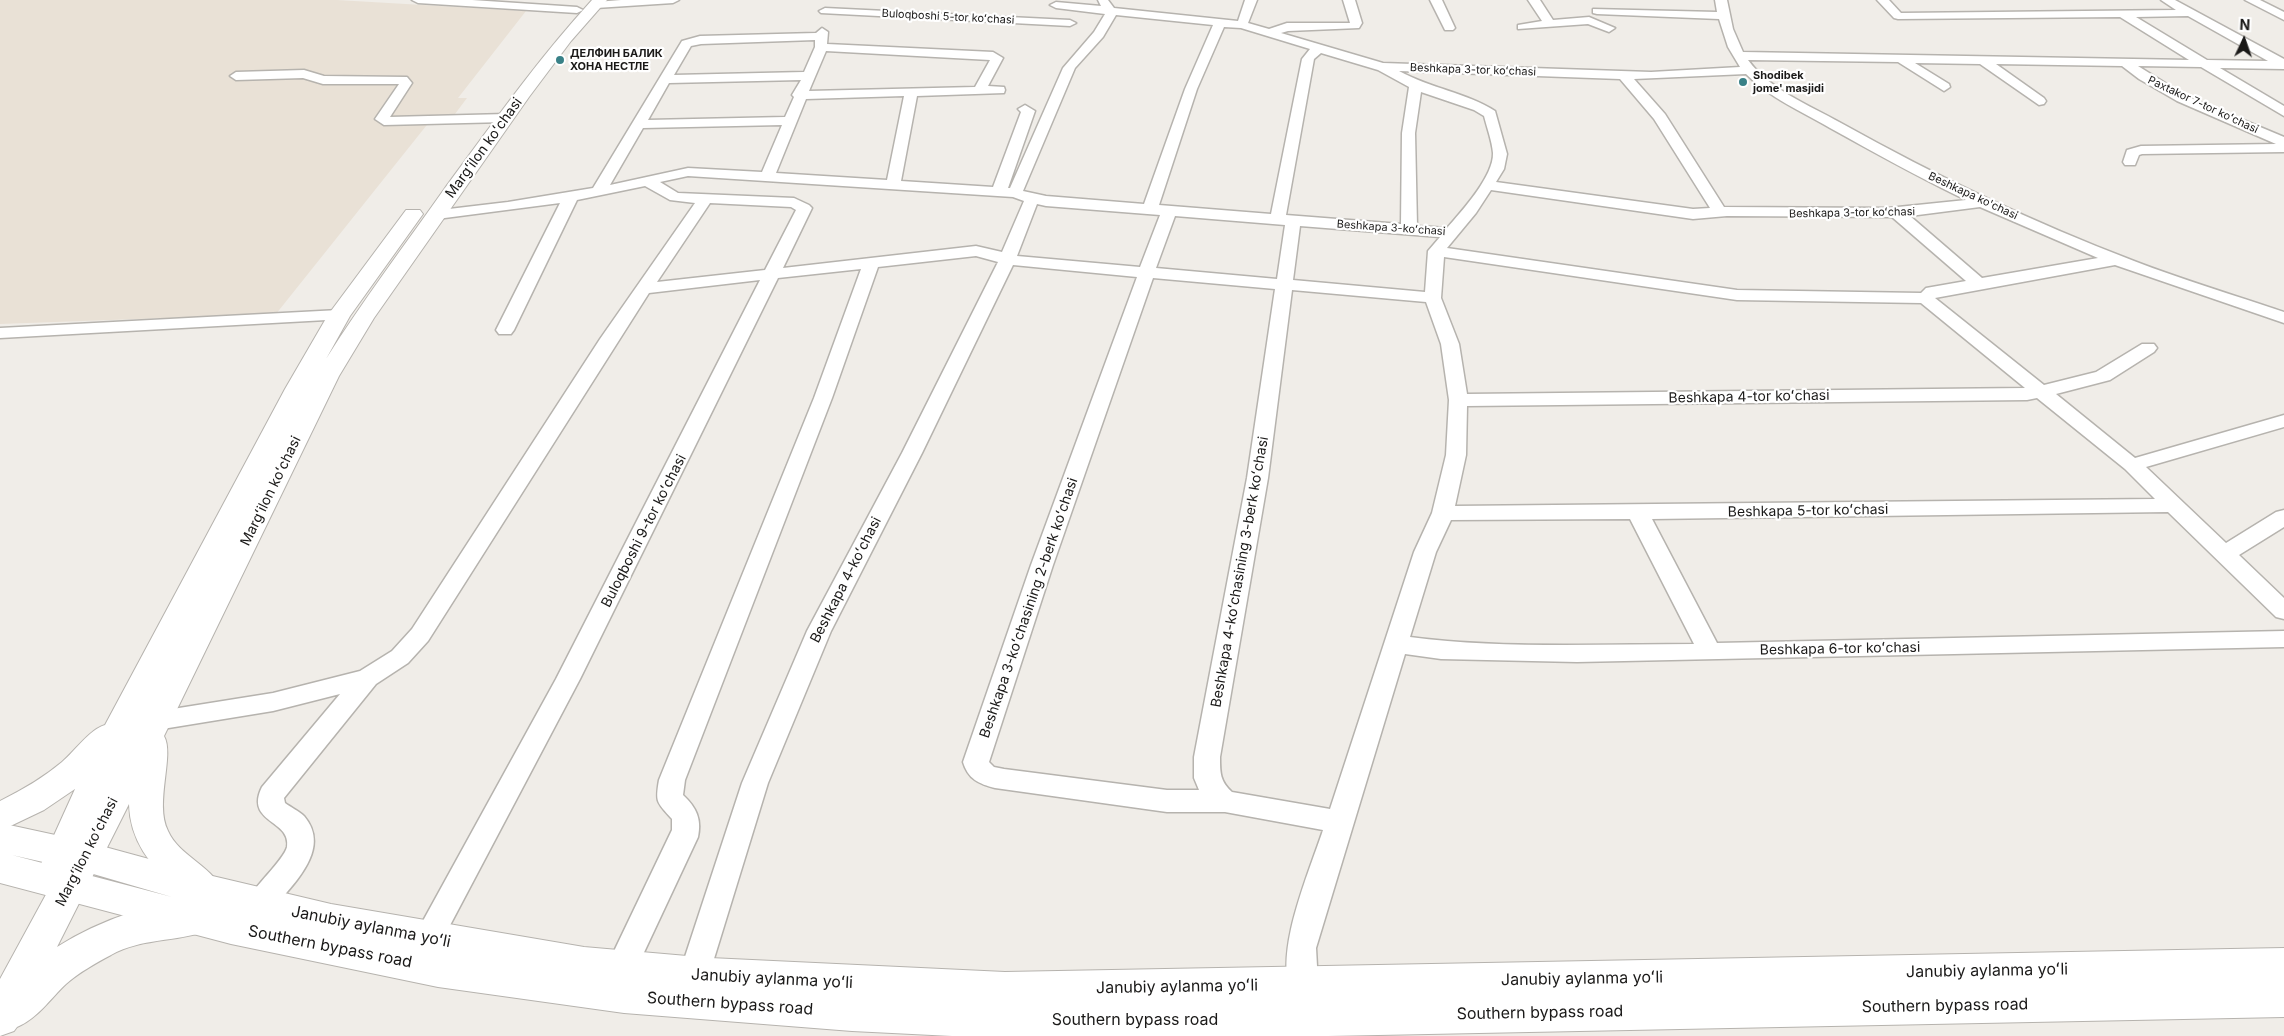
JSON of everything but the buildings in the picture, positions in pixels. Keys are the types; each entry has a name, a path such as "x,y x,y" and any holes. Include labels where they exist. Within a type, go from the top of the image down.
{"main road":[{"name":"Margʻilon koʻchasi","path":"0,979 156,721 327,376 363,318 590,4"},
{"name":"Margʻilon koʻchasi","path":"0,1018 68,868 122,722 297,388 339,315 483,119 541,49 590,4"},
{"path":"0,1022 54,970 98,942 199,904 177,866 153,840 146,811 146,778 156,721"},
{"path":"0,817 38,799 68,778 122,722"},
{"name":"Southern bypass road","path":"0,838 68,868 199,904 331,949 471,975 594,993 727,1005 902,1016 1081,1022 2284,999"},
{"name":"Southern bypass road","path":"0,868 68,868"},
{"name":"Janubiy aylanma yoʻli","path":"199,904 260,903 331,921 428,939 584,964 621,968 694,975 1005,990 2284,966"}],"street":[{"path":"418,0 590,4 673,0"},
{"path":"1102,0 1110,12"},
{"path":"1242,25 1251,0"},
{"path":"1271,32 1287,27 1355,26 1356,23 1349,0"},
{"path":"1436,0 1449,28"},
{"path":"1534,0 1550,25"},
{"name":"Beshkapa ko'chasi","path":"1720,0 1731,42 1749,70 1763,83 1849,133 1984,202 2116,260 2284,318"},
{"path":"1883,0 1898,16 2191,13"},
{"path":"2072,0 2096,14"},
{"path":"2167,0 2284,65"},
{"path":"2251,0 2284,17"},
{"name":"Beshkapa 3-koʻchasi","path":"437,214 485,210 572,196 688,172 999,191 1023,196 1159,210 1450,233 1471,210 1497,169 1500,154 1490,114 1479,107 1416,86 1382,67 1319,49 1271,32 1242,25 1056,5"},
{"path":"1986,5 2001,15"},
{"path":"768,176 821,42 826,6"},
{"name":"Buloqboshi 5-tor koʻchasi","path":"826,6 1070,23"},
{"path":"1598,11 1723,16"},
{"name":"Beshkapa 4-koʻchasi","path":"694,975 755,783 818,631 912,453 1007,260 1023,196 1069,68 1102,31 1110,12"},
{"path":"2122,14 2284,112"},
{"path":"1522,28 1593,20 1609,28"},
{"name":"Beshkapa 3-koʻchasining 2-berk koʻchasi","path":"1220,23 1191,89 1159,210 1148,272 1042,566 979,753 977,767 983,774 1004,779 1167,801 1225,801"},
{"path":"599,190 686,44 692,42 821,42 993,56 997,58 996,62 979,91"},
{"path":"1285,220 1308,60 1311,54 1319,49"},
{"name":"Paxtakor 7-tor koʻchasi","path":"1741,56 2284,65"},
{"path":"1902,60 1944,87"},
{"path":"1984,60 2039,102"},
{"name":"Paxtakor 7-tor koʻchasi","path":"2126,63 2144,78 2167,91 2284,142"},
{"name":"Beshkapa 3-tor koʻchasi","path":"1382,67 1651,76 1749,70"},
{"path":"236,76 304,74 323,80 402,80 406,83 386,112 382,119 384,121 506,118"},
{"path":"1624,75 1660,117 1720,211"},
{"path":"666,79 808,76"},
{"path":"1409,230 1410,114 1412,94 1416,86"},
{"path":"799,95 999,90"},
{"path":"893,184 911,92"},
{"path":"999,191 1028,112 1025,109"},
{"path":"639,124 790,120"},
{"name":"Paxtakor 7-tor koʻchasi","path":"2130,162 2132,153 2141,150 2284,148"},
{"path":"260,903 300,853 301,837 294,824 275,811 270,803 270,795 367,678 400,657 420,635 609,339 704,199 676,197 648,181"},
{"name":"Beshkapa 3-tor koʻchasi","path":"1487,185 1677,213 1706,214 1720,211 1788,214 1932,211 1984,202"},
{"path":"505,330 572,196"},
{"name":"Buloqboshi 9-tor koʻchasi","path":"428,939 590,636 684,451 769,274 802,215 804,208 802,205 794,203 704,199"},
{"path":"1896,212 1978,283"},
{"name":"Beshkapa 4-koʻchasining 3-berk koʻchasi","path":"1225,801 1213,791 1206,780 1207,757 1247,548 1273,383 1283,285 1285,220"},
{"path":"1303,985 1301,948 1338,822 1397,644 1425,552 1443,513 1456,455 1458,400 1450,344 1434,298 1436,251 1450,233"},
{"path":"645,288 966,251 993,254 1007,260 1434,298"},
{"path":"1436,251 1737,295 1925,298 2132,465 2226,553 2284,611"},
{"path":"1925,298 1932,292 2116,260"},
{"path":"621,968 684,837 688,824 684,812 669,799 672,780 824,398 872,262"},
{"path":"0,332 339,315"},
{"name":"Beshkapa 4-tor koʻchasi","path":"1458,400 2027,394 2069,386 2103,376 2148,348"},
{"path":"2132,465 2284,421"},
{"name":"Beshkapa 5-tor koʻchasi","path":"1443,513 2172,504"},
{"path":"1638,512 1710,652"},
{"path":"2226,553 2284,517"},
{"name":"Beshkapa 6-tor koʻchasi","path":"1397,644 1440,650 1710,652 2284,639"},
{"path":"122,722 156,721 273,702 367,678"},
{"path":"1225,801 1338,822"}],"shaded area":[{"path":"0,0 337,0 526,11 458,98 467,98 455,114 434,116 276,314 0,324"}],"place":[{"name":"ДЕЛФИН БАЛИК ХОНА НЕСТЛЕ","path":"560,60"},
{"name":"Shodibek jome' masjidi","path":"1743,82"}]}
